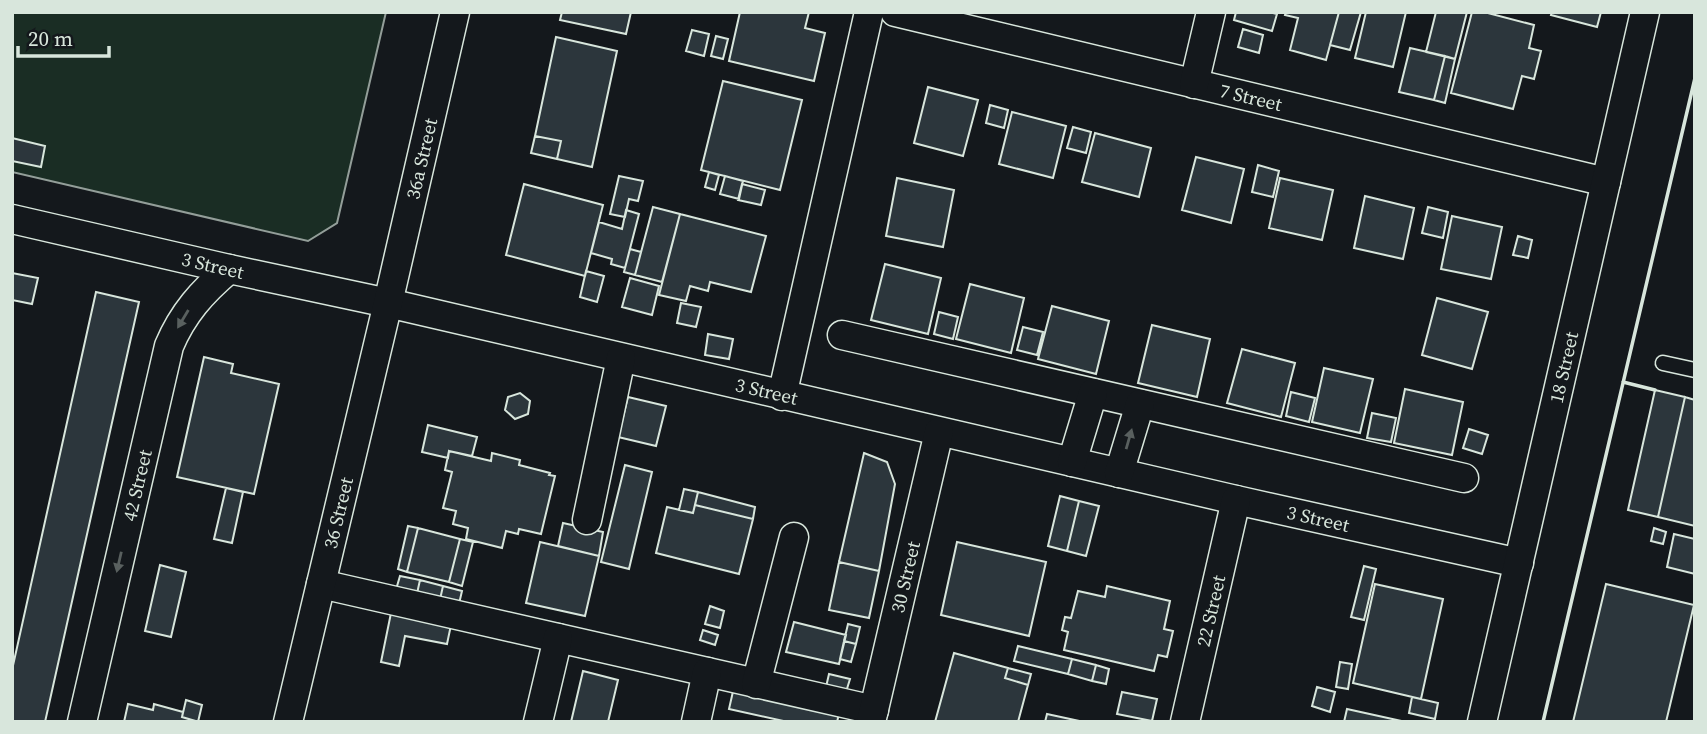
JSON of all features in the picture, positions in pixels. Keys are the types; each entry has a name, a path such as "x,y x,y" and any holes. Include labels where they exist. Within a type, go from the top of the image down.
{"street":[{"name":"36a Street","path":"388,303 455,12"},
{"path":"782,396 869,12"},
{"name":"7 Street","path":"895,12 1606,182"},
{"path":"1194,84 1211,12"},
{"name":"18 Street","path":"1482,722 1645,12"},
{"name":"3 Street","path":"12,219 1519,563"},
{"name":"42 Street","path":"82,722 169,346 178,324 191,305 229,269"},
{"name":"36 Street","path":"288,722 388,303"},
{"path":"842,335 1464,478"},
{"path":"587,520 621,358"},
{"path":"1072,463 1093,393"},
{"path":"1119,473 1140,404"},
{"name":"30 Street","path":"873,716 939,432"},
{"name":"22 Street","path":"1185,722 1236,500"},
{"path":"756,684 794,537"},
{"path":"321,584 707,672 873,716"},
{"path":"538,722 558,638"},
{"path":"696,722 707,672"}],"lane":[{"path":"1663,363 1695,370"}],"green space":[{"path":"12,12 386,12 337,223 308,241 12,172"}],"building":[{"path":"562,12 631,12 626,34 560,20"},
{"path":"740,12 809,12 805,28 825,33 814,81 729,61"},
{"path":"1236,12 1277,14 1272,31 1234,20"},
{"path":"1286,12 1339,12 1326,60 1290,50 1298,18 1285,15"},
{"path":"1339,12 1361,12 1350,50 1330,45"},
{"path":"1366,12 1406,12 1393,67 1355,58"},
{"path":"1436,12 1467,12 1455,59 1426,52"},
{"path":"1472,12 1484,12 1534,25 1529,48 1541,51 1534,79 1522,76 1513,109 1451,93"},
{"path":"1552,12 1601,12 1597,27 1551,15"},
{"path":"1243,29 1263,35 1259,53 1238,47"},
{"path":"692,30 709,34 704,56 686,51"},
{"path":"716,36 728,39 723,59 711,56"},
{"path":"556,37 617,51 592,167 557,159 561,141 535,136"},
{"path":"1410,48 1445,56 1434,100 1399,92"},
{"path":"1445,56 1455,59 1445,103 1434,100"},
{"path":"723,81 802,100 780,190 701,170"},
{"path":"928,87 978,100 963,156 914,143"},
{"path":"990,105 1008,110 1004,128 986,123"},
{"path":"1012,112 1066,126 1053,178 999,164"},
{"path":"1073,127 1091,132 1086,153 1067,148"},
{"path":"1095,133 1151,148 1139,197 1082,182"},
{"path":"535,136 561,141 557,159 531,153"},
{"path":"12,138 45,146 41,167 12,161"},
{"path":"1196,157 1244,169 1231,223 1182,210"},
{"path":"1258,165 1279,171 1273,197 1252,192"},
{"path":"709,172 719,175 715,190 705,187"},
{"path":"619,176 643,181 638,201 629,199 625,217 610,214"},
{"path":"725,176 743,181 739,199 720,194"},
{"path":"897,178 954,190 943,247 886,236"},
{"path":"1280,178 1333,190 1322,240 1269,228"},
{"path":"524,184 603,205 585,276 506,255"},
{"path":"742,184 765,190 761,205 738,200"},
{"path":"1365,196 1414,208 1403,259 1354,248"},
{"path":"653,207 680,214 662,282 635,275"},
{"path":"1428,207 1448,212 1443,238 1422,233"},
{"path":"626,210 639,214 625,268 611,264 612,259 591,253 599,222 622,229"},
{"path":"680,214 766,236 751,292 710,282 708,291 690,286 686,301 659,295"},
{"path":"1452,216 1502,227 1491,279 1441,269"},
{"path":"1518,236 1532,240 1528,258 1513,255"},
{"path":"630,249 641,252 635,275 624,272"},
{"path":"885,264 941,278 928,334 871,320"},
{"path":"586,271 604,276 597,302 580,297"},
{"path":"12,273 38,278 32,304 12,300"},
{"path":"630,278 659,286 652,315 622,307"},
{"path":"970,284 1024,298 1011,353 956,339"},
{"path":"96,292 139,302 45,722 12,722 12,670"},
{"path":"1437,298 1488,312 1472,369 1422,355"},
{"path":"681,303 701,307 696,327 677,323"},
{"path":"1052,306 1109,321 1096,374 1038,359"},
{"path":"939,312 958,317 953,339 934,334"},
{"path":"1152,325 1210,339 1197,397 1138,383"},
{"path":"1023,327 1043,332 1037,355 1017,350"},
{"path":"708,334 733,339 729,359 705,355"},
{"path":"1242,349 1295,363 1281,417 1227,403"},
{"path":"204,357 233,364 231,373 279,384 254,494 177,477"},
{"path":"1324,368 1373,379 1360,433 1312,422"},
{"path":"1405,389 1463,402 1452,455 1394,443"},
{"path":"1655,390 1685,397 1658,517 1628,510"},
{"path":"1291,392 1315,398 1309,422 1286,416"},
{"path":"520,393 530,401 528,414 515,419 505,410 508,397"},
{"path":"628,397 666,406 656,446 618,437"},
{"path":"1685,397 1695,400 1695,526 1658,517"},
{"path":"1372,413 1396,418 1391,442 1367,438"},
{"path":"428,425 477,437 472,456 449,451 448,458 422,452"},
{"path":"1469,429 1488,435 1482,454 1463,448"},
{"path":"449,451 491,461 492,453 520,460 519,465 555,476 541,534 519,529 518,534 506,531 502,548 466,539 468,528 453,524 456,511 443,508 452,472 445,470"},
{"path":"864,453 887,462 895,484 879,571 839,562"},
{"path":"625,465 652,472 629,569 601,562"},
{"path":"226,488 243,492 232,543 214,539"},
{"path":"684,489 698,492 693,513 679,510"},
{"path":"698,492 755,507 753,519 695,505"},
{"path":"1060,496 1079,501 1067,551 1048,546"},
{"path":"1079,501 1099,506 1086,556 1067,551"},
{"path":"695,505 753,519 739,574 656,553 667,507 693,513"},
{"path":"563,523 603,532 599,556 558,546"},
{"path":"408,526 418,528 407,572 398,569"},
{"path":"418,528 460,539 449,582 407,572"},
{"path":"1654,528 1666,532 1663,544 1651,541"},
{"path":"1674,534 1695,539 1695,574 1667,567"},
{"path":"460,539 473,542 462,586 449,582"},
{"path":"540,542 599,556 585,616 526,603"},
{"path":"957,542 1046,562 1029,636 941,615"},
{"path":"839,562 879,571 869,618 829,610"},
{"path":"160,565 186,572 171,637 145,631"},
{"path":"1364,566 1376,569 1364,620 1351,617"},
{"path":"400,576 420,580 416,598 395,593"},
{"path":"420,580 443,586 439,604 416,598"},
{"path":"1375,584 1443,599 1421,699 1353,683"},
{"path":"1606,584 1694,605 1666,722 1573,722"},
{"path":"443,586 462,591 458,608 439,604"},
{"path":"1107,586 1170,601 1164,629 1173,631 1167,657 1158,655 1154,671 1064,650 1068,632 1062,630 1065,617 1071,618 1078,591 1105,597"},
{"path":"710,606 724,611 720,628 705,624"},
{"path":"391,613 451,625 447,644 405,636 399,666 381,662"},
{"path":"794,622 846,635 839,664 786,652"},
{"path":"848,624 860,627 856,644 844,641"},
{"path":"703,630 718,635 715,645 700,640"},
{"path":"844,641 856,644 851,662 840,659"},
{"path":"1018,646 1072,659 1068,674 1014,661"},
{"path":"954,653 1008,668 1005,678 1028,685 1018,722 935,722"},
{"path":"1072,659 1096,665 1092,681 1068,674"},
{"path":"1340,662 1352,664 1348,689 1336,687"},
{"path":"1096,665 1109,669 1106,684 1092,681"},
{"path":"1008,668 1031,674 1028,685 1005,678"},
{"path":"583,671 618,680 608,722 571,722"},
{"path":"829,674 850,679 846,692 826,687"},
{"path":"734,687 840,710 837,722 788,722 729,709"},
{"path":"1317,687 1335,692 1330,712 1312,706"},
{"path":"1122,692 1157,699 1152,721 1117,714"},
{"path":"1412,697 1438,703 1435,719 1409,713"},
{"path":"186,700 202,705 198,722 182,717"},
{"path":"128,704 153,710 154,704 183,712 182,717 199,722 124,722"},
{"path":"1347,709 1406,722 1344,722"},
{"path":"1047,714 1084,722 1045,722"}],"wall":[{"path":"1543,722 1695,78"},
{"path":"1623,382 1655,390"}]}
